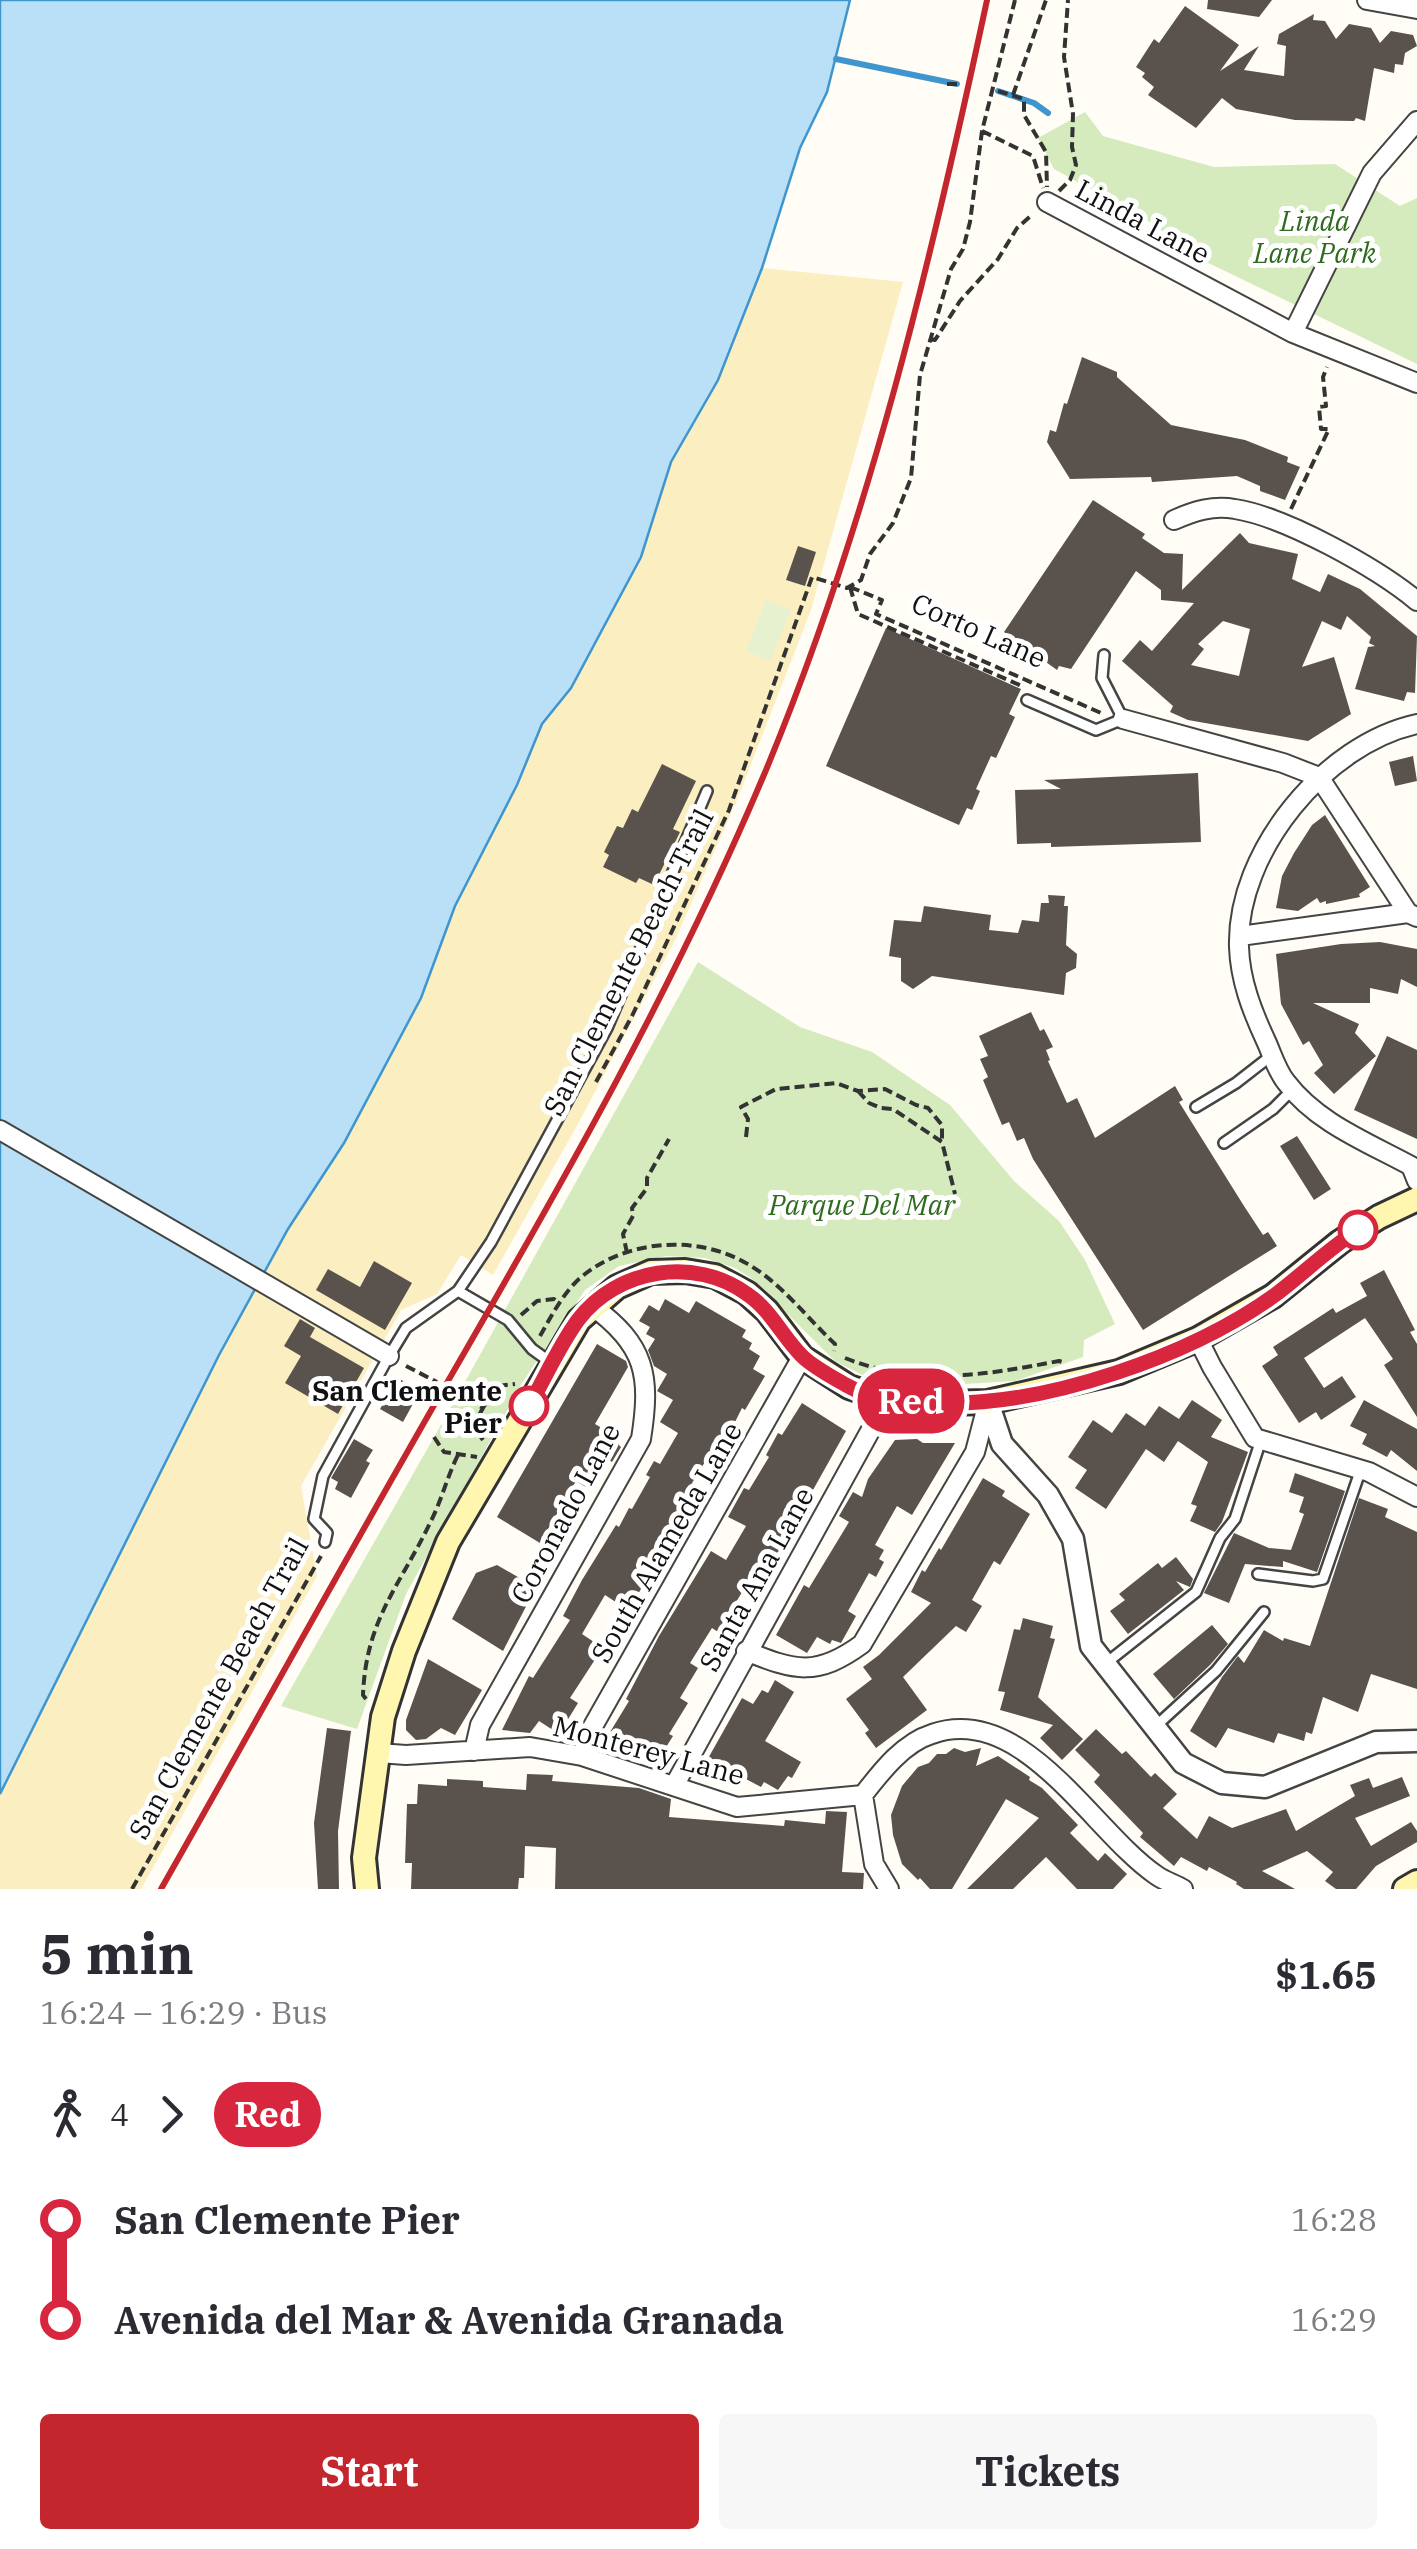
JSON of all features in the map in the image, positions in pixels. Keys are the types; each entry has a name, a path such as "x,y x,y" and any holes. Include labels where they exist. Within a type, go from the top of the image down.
{"main road":[{"path":"367,1889 364,1858 383,1717 404,1651 448,1542 579,1320 617,1287 651,1272 684,1271 715,1276 747,1293 767,1311 802,1357 849,1387 882,1398 988,1402 1119,1372 1198,1339 1273,1296 1340,1242 1417,1198"},
{"path":"1405,1889 1417,1882"}],"street":[{"path":"1367,0 1417,10"},
{"path":"1293,333 1372,173 1417,121"},
{"name":"Linda Lane","path":"1047,202 1293,333 1417,383"},
{"path":"1174,520 1198,509 1235,509 1328,544 1398,585 1417,601"},
{"path":"1123,719 1283,763 1319,777 1412,915 1240,936"},
{"path":"1417,724 1351,753 1319,777 1284,819 1257,864 1239,946 1249,1004 1284,1081 1324,1120 1411,1166 1417,1181"},
{"path":"0,1130 394,1359"},
{"name":"Coronado Lane","path":"474,1751 480,1725 640,1439 647,1400 637,1353 632,1340 592,1306"},
{"path":"1198,1339 1255,1438 1360,1469 1417,1497"},
{"name":"South Alameda Lane","path":"582,1756 588,1735 802,1357"},
{"name":"Santa Ana Lane","path":"674,1786 874,1424 882,1398"},
{"path":"746,1650 780,1665 808,1670 838,1661 862,1644 975,1452 988,1402"},
{"path":"988,1402 1002,1444 1048,1494 1073,1539 1091,1646 1184,1764 1222,1783 1266,1787 1376,1742 1417,1741"},
{"path":"889,1889 874,1864 864,1795 885,1768 913,1744 932,1734 980,1730 1026,1751 1155,1874 1184,1889"},
{"name":"Monterey Lane","path":"378,1753 406,1756 530,1747 582,1756 737,1807 864,1795"}],"lane":[{"path":"1026,700 1096,730 1123,719 1102,678 1104,655"},
{"name":"San Clemente Beach Trail","path":"326,1542 328,1533 314,1518 323,1476 394,1359 406,1328 458,1291 491,1242 607,1028 707,792"},
{"path":"1196,1107 1272,1055"},
{"path":"1224,1143 1293,1089"},
{"path":"458,1291 508,1320 532,1348 553,1364"},
{"path":"1105,1664 1196,1592 1220,1538 1235,1518 1261,1439"},
{"path":"1258,1574 1323,1579 1360,1469"},
{"path":"1155,1727 1206,1682 1264,1612"}],"path":[{"path":"1015,0 982,131 970,222 963,249 951,269 920,374 912,478 893,523 870,554 862,580 850,587 858,614 1040,694"},
{"path":"1013,96 1046,0"},
{"path":"931,340 935,340 960,301 998,259 1017,228 1070,180 1076,165 1064,57 1068,0"},
{"path":"948,84 957,84"},
{"path":"998,91 1024,98 1024,116 1046,152 1047,202"},
{"name":"Linda Lane","path":"982,131 1033,156 1047,202"},
{"path":"1283,525 1330,428 1322,429 1319,406 1326,406 1322,376"},
{"name":"San Clemente Beach Trail","path":"596,1081 632,1016 730,810 812,577 850,587"},
{"name":"Corto Lane","path":"850,587 882,600 876,614 1051,692 1123,719"},
{"path":"746,1137 748,1119 741,1108 776,1089 836,1082 858,1090 885,1089 928,1108 942,1125 942,1142 955,1194"},
{"path":"858,1090 870,1103 894,1109 942,1142"},
{"path":"894,1109 902,1098"},
{"path":"911,1119 916,1105"},
{"path":"627,1252 624,1234 633,1216 632,1208 647,1188 647,1178 670,1140"},
{"path":"525,1310 537,1302 554,1299"},
{"path":"394,1359 437,1382"},
{"path":"472,1426 497,1386"},
{"path":"454,1392 483,1408"},
{"path":"434,1437 444,1452 499,1459"},
{"path":"383,1717 363,1695 364,1670 375,1623 434,1516 458,1455"},
{"name":"San Clemente Beach Trail","path":"132,1889 319,1563 326,1542"}],"green space":[{"name":"Linda Lane Park","path":"1085,112 1103,136 1214,167 1335,164 1400,206 1417,198 1417,364 1200,259 1150,222 1054,169 1038,138"},
{"path":"766,600 791,610 770,661 746,651"},
{"name":"Parque Del Mar","path":"698,962 800,1027 872,1052 950,1105 1014,1181 1059,1221 1085,1260 1115,1324 1084,1340 1083,1357 1015,1381 914,1387 876,1382 835,1361 751,1278 735,1268 705,1258 666,1256 619,1266 585,1290 522,1383 406,1594 357,1729 281,1706 446,1416"}],"sand":[{"path":"762,268 903,282 811,610 737,800 675,940 493,1275 461,1255 437,1294 401,1310 301,1486 317,1576 141,1889 0,1889 0,1794 219,1355 288,1229 344,1143 421,998 455,906 517,785 542,724 571,688 641,557 671,462 718,380"}],"water":[{"path":"0,0 850,0 827,92 800,148 762,268 718,380 671,462 641,557 571,688 542,724 517,785 455,906 421,998 344,1143 288,1229 219,1355 0,1794"}],"building":[{"path":"1208,0 1272,0 1259,17 1207,9"},
{"path":"1185,6 1239,45 1220,71 1259,46 1244,70 1284,76 1286,46 1277,44 1279,34 1314,14 1313,20 1325,21 1336,39 1349,24 1371,28 1380,43 1391,31 1413,35 1417,46 1405,53 1403,65 1395,64 1394,73 1374,68 1365,121 1295,120 1236,109 1222,98 1196,128 1148,95 1154,87 1136,67 1154,39 1159,43"},
{"path":"1082,357 1117,372 1117,377 1171,425 1245,440 1288,457 1287,462 1300,467 1285,500 1260,491 1260,486 1237,476 1152,482 1151,477 1070,479 1047,442 1050,430 1056,432"},
{"path":"1093,500 1145,534 1142,538 1164,553 1183,554 1182,590 1240,533 1249,543 1298,554 1292,579 1320,592 1328,574 1360,589 1417,636 1415,693 1407,692 1404,701 1355,689 1368,647 1375,646 1369,643 1371,637 1347,616 1341,630 1322,621 1302,667 1334,657 1351,714 1308,741 1188,720 1170,712 1173,706 1122,661 1140,640 1152,651 1194,603 1161,600 1161,590 1136,571 1071,669 1059,666 1057,670 1004,632","holes":["1223,621 1250,629 1239,676 1191,665 1204,649 1198,644"]},
{"path":"798,546 816,552 805,586 786,580"},
{"path":"886,628 1021,689 1009,714 1015,717 996,758 991,756 976,789 980,791 972,810 967,808 959,825 826,766"},
{"path":"1413,756 1417,781 1395,786 1389,762"},
{"path":"662,764 696,781 673,829 680,832 654,885 639,878 636,883 603,867 609,855 604,852 617,826 623,828 632,809 638,812"},
{"path":"1198,773 1201,842 1051,847 1051,843 1017,844 1015,790 1061,789 1044,780"},
{"path":"1325,815 1370,887 1360,897 1326,904 1317,898 1298,911 1276,908 1282,876 1294,853 1312,825"},
{"path":"1048,895 1065,896 1066,945 1077,954 1076,968 1066,973 1064,995 932,976 913,989 901,981 901,958 889,956 894,920 921,922 924,906 991,915 989,930 1018,933 1022,920 1039,922 1041,903 1049,903"},
{"path":"1380,942 1417,949 1417,987 1401,979 1398,994 1370,988 1370,1003 1313,1003 1359,1024 1355,1033 1376,1056 1334,1094 1314,1073 1323,1065 1309,1041 1303,1045 1281,1004 1276,954"},
{"path":"1031,1012 1053,1047 1046,1050 1048,1061 1067,1103 1077,1098 1095,1138 1175,1086 1183,1100 1179,1102 1244,1206 1263,1235 1268,1232 1277,1246 1143,1330 1033,1159 1024,1138 1017,1141 1009,1122 1002,1125 983,1080 988,1077 980,1059 988,1056 979,1036"},
{"path":"1387,1036 1417,1050 1417,1139 1354,1110"},
{"path":"1297,1136 1331,1189 1314,1200 1280,1146"},
{"path":"374,1261 412,1283 385,1330 316,1290 328,1269 360,1287"},
{"path":"1384,1270 1415,1330 1410,1332 1417,1344 1417,1417 1384,1365 1393,1359 1365,1318 1304,1358 1324,1388 1342,1376 1356,1397 1321,1420 1316,1412 1299,1423 1262,1366 1278,1355 1273,1347 1333,1308 1336,1313 1367,1296 1360,1283"},
{"path":"665,1299 689,1313 696,1301 746,1330 742,1337 752,1343 749,1349 760,1356 753,1369 765,1376 745,1410 742,1408 718,1456 711,1452 692,1483 695,1485 676,1516 675,1529 637,1596 643,1600 634,1614 605,1595 582,1634 597,1644 590,1654 596,1658 570,1698 578,1703 559,1734 539,1721 530,1733 502,1730 529,1676 533,1678 570,1620 563,1616 582,1580 616,1525 619,1527 629,1508 632,1509 650,1477 646,1475 654,1461 660,1464 678,1433 660,1422 673,1400 657,1391 667,1374 654,1366 648,1350 655,1339 646,1334 650,1327 639,1321 649,1305 659,1311"},
{"path":"300,1319 315,1328 310,1337 364,1368 338,1414 285,1383 301,1356 284,1346"},
{"path":"597,1344 626,1361 628,1367 595,1424 621,1439 621,1447 612,1462 608,1459 591,1490 576,1481 540,1543 497,1517"},
{"path":"398,1378 420,1391 403,1422 380,1409"},
{"path":"1192,1400 1222,1420 1211,1437 1248,1452 1215,1532 1190,1521 1197,1506 1191,1504 1208,1462 1178,1441 1164,1462 1146,1449 1106,1509 1075,1488 1087,1470 1068,1457 1093,1420 1112,1433 1126,1413 1145,1426 1159,1406 1179,1419"},
{"path":"1364,1400 1417,1429 1417,1471 1391,1450 1387,1457 1362,1444 1367,1434 1350,1426"},
{"path":"802,1403 846,1431 766,1574 756,1569 718,1632 712,1628 690,1663 698,1668 680,1698 688,1703 669,1734 673,1736 663,1752 648,1743 645,1747 607,1737 629,1701 626,1699 659,1636 711,1551 726,1560 746,1526 728,1517 744,1488 749,1490 769,1457 766,1455 778,1433 782,1435"},
{"path":"354,1439 373,1450 351,1498 335,1489 338,1482 331,1478"},
{"path":"917,1439 923,1443 955,1443 912,1515 897,1506 875,1545 884,1550 879,1559 884,1562 876,1577 869,1573 848,1611 856,1616 841,1643 832,1640 830,1644 817,1637 807,1653 776,1635 804,1585 809,1588 849,1522 839,1516 853,1492 862,1497 868,1479 895,1440"},
{"path":"1295,1473 1345,1491 1317,1572 1283,1561 1283,1567 1245,1564 1229,1603 1204,1593 1234,1533 1269,1548 1291,1550 1304,1514 1299,1512 1304,1497 1289,1492"},
{"path":"983,1478 1005,1491 1002,1496 1030,1514 1000,1565 994,1561 972,1600 982,1606 966,1632 956,1626 903,1677 927,1710 876,1748 865,1733 869,1730 846,1699 872,1679 863,1667 931,1603 911,1592"},
{"path":"1359,1498 1388,1509 1385,1517 1417,1532 1417,1689 1371,1674 1358,1712 1323,1697 1312,1734 1306,1732 1304,1741 1278,1733 1274,1743 1228,1728 1216,1748 1190,1731 1222,1677 1238,1656 1244,1663 1264,1630 1283,1641 1284,1638 1310,1646"},
{"path":"1176,1557 1193,1579 1190,1587 1176,1581 1184,1590 1128,1634 1110,1611 1125,1600 1119,1594 1158,1563 1162,1568"},
{"path":"497,1565 530,1584 526,1591 532,1595 503,1651 452,1619 476,1573"},
{"path":"1023,1618 1053,1626 1050,1638 1055,1639 1038,1697 1083,1739 1062,1760 1040,1738 1053,1725 1000,1710 1005,1692 998,1691 1014,1629 1020,1630"},
{"path":"1212,1625 1228,1644 1174,1699 1153,1674"},
{"path":"428,1659 482,1690 455,1735 441,1728 426,1739 416,1740 406,1730 406,1720"},
{"path":"775,1680 794,1692 765,1741 801,1762 792,1778 788,1776 778,1790 744,1778 740,1785 728,1778 726,1781 706,1769 706,1762 742,1698 753,1704 762,1690 768,1693"},
{"path":"327,1728 351,1731 338,1831 339,1889 318,1889 314,1823"},
{"path":"1096,1729 1122,1754 1126,1751 1151,1777 1155,1773 1177,1794 1163,1808 1197,1839 1209,1816 1232,1828 1286,1809 1296,1831 1355,1796 1350,1785 1369,1778 1373,1788 1402,1777 1410,1796 1355,1818 1371,1846 1411,1822 1417,1831 1417,1842 1376,1866 1356,1889 1336,1889 1325,1881 1333,1872 1307,1851 1262,1871 1295,1889 1244,1889 1209,1867 1207,1871 1181,1857 1174,1866 1140,1837 1143,1833 1094,1782 1100,1775 1075,1750"},
{"path":"954,1748 965,1752 981,1748 976,1766 998,1756 1030,1777 1078,1825 1070,1833 1098,1861 1105,1853 1127,1874 1113,1889 1077,1889 1046,1857 1013,1889 967,1889 1039,1818 1006,1799 952,1889 930,1889 902,1864 891,1815 902,1786 918,1767"},
{"path":"527,1774 553,1775 552,1781 639,1788 671,1799 669,1817 784,1826 785,1820 825,1824 826,1811 847,1812 842,1872 864,1873 863,1889 555,1889 556,1848 525,1846 524,1878 519,1878 518,1889 411,1889 412,1863 405,1863 407,1804 417,1804 418,1784 447,1786 447,1779 483,1781 483,1787 526,1790"}],"waterway":[{"path":"836,59 957,84"},
{"path":"998,91 1034,103 1048,113"}],"railway":[{"path":"161,1889 576,1156 657,1004 732,849 803,676 866,486 920,293 987,0"}],"bus line":[{"name":"Red","path":"529,1406 579,1320 617,1287 651,1272 684,1271 715,1276 747,1293 767,1311 802,1357 849,1387 882,1398 988,1402 1119,1372 1198,1339 1273,1296 1358,1230"}],"place":[{"name":"San Clemente Pier","path":"529,1406"}]}
